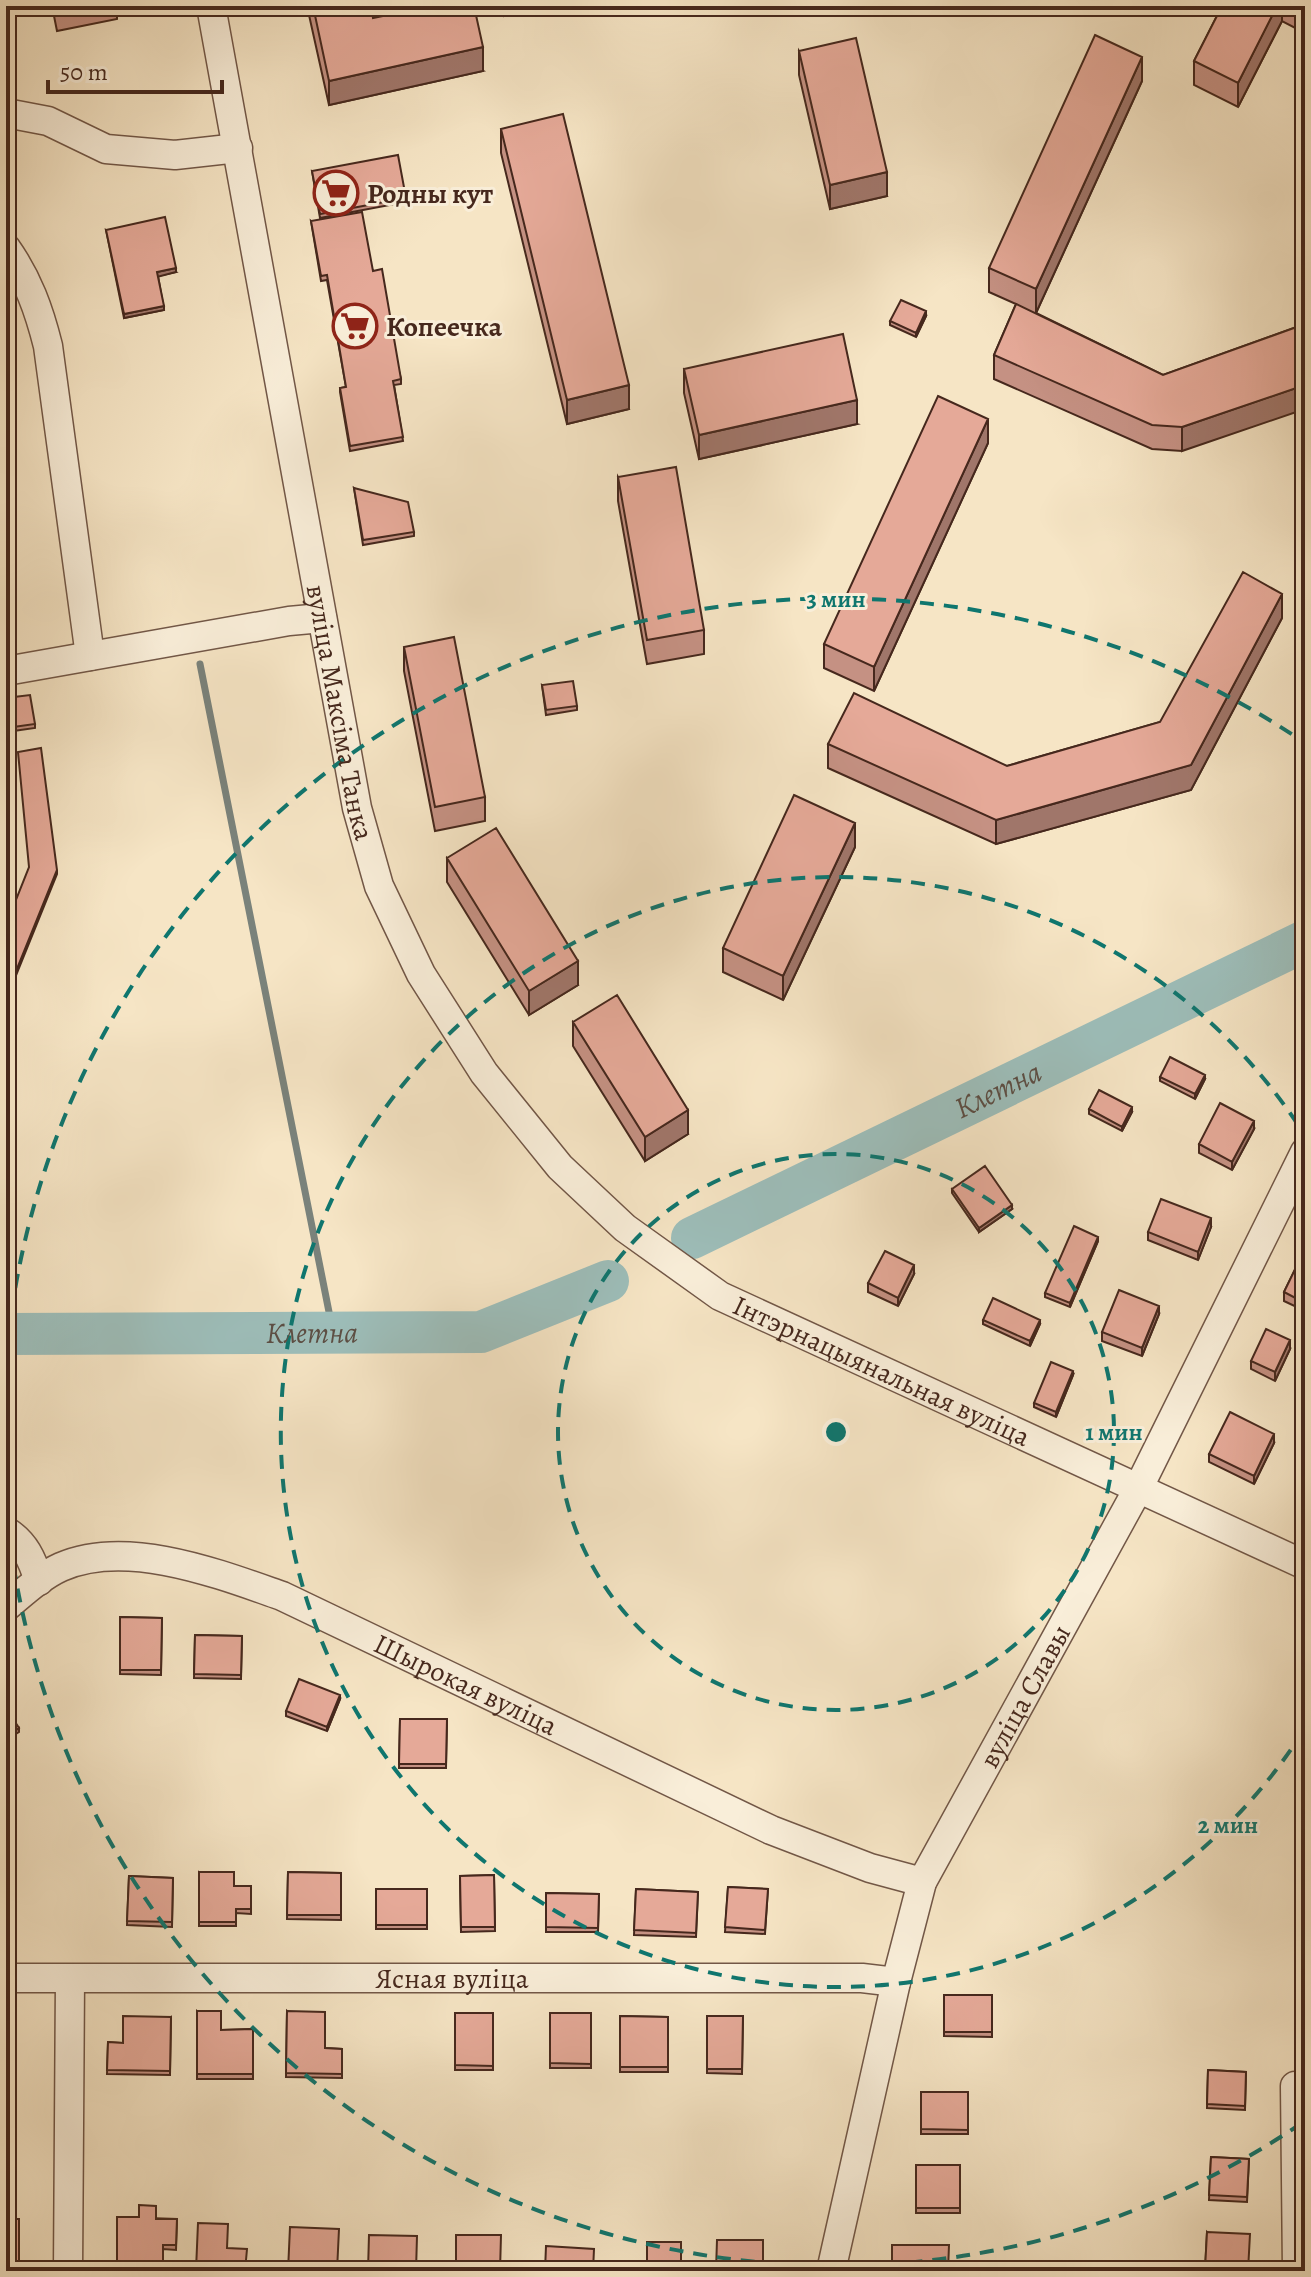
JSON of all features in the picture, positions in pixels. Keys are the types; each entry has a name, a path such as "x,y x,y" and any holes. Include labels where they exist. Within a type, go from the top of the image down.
{"street":[{"name":"вуліца Максіма Танка","path":"211,6 357,808 379,886 421,974 484,1073 560,1167 625,1228 720,1296"},
{"path":"6,113 48,121 106,149 175,155 238,148"},
{"path":"6,248 24,273 39,310 48,346 90,656"},
{"path":"6,671 289,621 322,618"},
{"name":"вуліца Славы","path":"831,2271 896,1982 922,1882 1138,1489 1305,1152"},
{"name":"Інтэрнацыянальная вуліца","path":"720,1296 1305,1565"},
{"path":"6,1531 20,1540 32,1560 39,1581"},
{"name":"Шырокая вуліца","path":"6,1607 61,1567 94,1558 139,1558 208,1571 268,1591 771,1830 870,1868 922,1882"},
{"name":"Ясная вуліца","path":"6,1978 862,1978 896,1982"},
{"path":"68,2271 70,1979"},
{"path":"1295,2086 1297,2271"}],"building":[{"path":"313,6 371,6 373,18 431,6 474,6 483,47 329,81"},
{"path":"1222,6 1277,6 1238,83 1194,61"},
{"path":"1095,35 1142,57 1036,289 989,268"},
{"path":"856,38 887,172 830,185 799,51"},
{"path":"563,114 629,385 567,400 501,129"},
{"path":"398,155 406,198 320,214 312,171"},
{"path":"362,212 373,271 382,269 401,379 393,381 403,437 350,446 340,388 346,387 327,275 321,276 311,221"},
{"path":"165,217 176,268 157,272 164,306 124,314 106,230"},
{"path":"901,300 926,311 916,333 890,321"},
{"path":"1016,304 1163,375 1305,324 1305,385 1182,427 1152,425 994,355"},
{"path":"843,334 857,400 699,435 684,369"},
{"path":"938,396 988,419 874,667 824,644"},
{"path":"676,467 704,630 647,640 618,477"},
{"path":"354,488 408,502 414,532 363,540"},
{"path":"1243,572 1282,594 1191,765 996,820 828,744 854,693 1007,766 1160,722"},
{"path":"454,637 485,797 435,807 404,647"},
{"path":"573,681 577,706 546,710 542,685"},
{"path":"30,695 35,724 6,728 6,698"},
{"path":"41,748 57,870 6,996 6,925 29,867 18,752"},
{"path":"794,795 855,823 783,976 723,948"},
{"path":"496,828 578,961 529,991 447,858"},
{"path":"617,995 688,1110 645,1137 573,1022"},
{"path":"1170,1057 1205,1075 1195,1094 1160,1077"},
{"path":"1099,1090 1132,1107 1122,1127 1089,1109"},
{"path":"1220,1103 1254,1121 1232,1162 1199,1144"},
{"path":"985,1166 1012,1205 979,1228 952,1189"},
{"path":"1161,1199 1211,1218 1198,1252 1148,1232"},
{"path":"1074,1226 1098,1237 1070,1303 1045,1293"},
{"path":"1305,1249 1305,1303 1284,1292"},
{"path":"885,1251 914,1265 898,1298 868,1283"},
{"path":"1119,1290 1159,1306 1142,1348 1102,1332"},
{"path":"993,1298 1040,1320 1030,1341 983,1320"},
{"path":"1266,1329 1290,1340 1275,1372 1251,1361"},
{"path":"1051,1362 1073,1371 1056,1412 1034,1403"},
{"path":"1230,1412 1274,1434 1254,1476 1209,1454"},
{"path":"120,1617 162,1618 161,1670 120,1670"},
{"path":"195,1635 242,1636 241,1675 194,1674"},
{"path":"299,1679 340,1695 327,1727 286,1711"},
{"path":"6,1708 19,1728 6,1736"},
{"path":"400,1719 447,1719 446,1764 399,1764"},
{"path":"199,1872 234,1872 234,1886 251,1886 251,1909 236,1909 236,1922 199,1922"},
{"path":"288,1872 341,1873 341,1915 287,1915"},
{"path":"494,1875 495,1927 461,1927 460,1876"},
{"path":"129,1876 173,1878 172,1922 127,1921"},
{"path":"728,1887 768,1889 765,1930 725,1927"},
{"path":"376,1889 427,1889 427,1925 376,1925"},
{"path":"636,1889 698,1892 696,1933 634,1930"},
{"path":"546,1893 599,1894 598,1928 546,1927"},
{"path":"944,1995 992,1995 992,2032 944,2032"},
{"path":"197,2011 221,2011 221,2030 253,2029 253,2074 197,2074"},
{"path":"287,2011 325,2012 325,2048 342,2049 342,2074 286,2073"},
{"path":"455,2013 493,2013 493,2066 455,2065"},
{"path":"550,2013 591,2013 591,2064 550,2063"},
{"path":"123,2016 171,2017 170,2071 107,2070 108,2042 123,2043"},
{"path":"620,2016 668,2017 668,2067 620,2067"},
{"path":"707,2016 743,2016 742,2069 707,2069"},
{"path":"1208,2070 1246,2072 1245,2106 1207,2104"},
{"path":"921,2092 968,2092 968,2130 921,2129"},
{"path":"1211,2157 1249,2159 1247,2197 1209,2195"},
{"path":"916,2165 960,2165 960,2208 916,2208"},
{"path":"139,2205 156,2206 156,2219 177,2219 176,2245 163,2245 163,2268 117,2267 117,2217 139,2217"},
{"path":"6,2219 19,2219 19,2265 6,2265"},
{"path":"198,2223 228,2224 227,2248 247,2249 245,2271 196,2270"},
{"path":"290,2227 339,2229 337,2271 288,2271"},
{"path":"1207,2232 1250,2234 1248,2271 1205,2269"},
{"path":"369,2235 417,2236 416,2271 368,2271"},
{"path":"456,2235 501,2235 500,2271 456,2271"},
{"path":"717,2240 763,2240 763,2271 716,2271"},
{"path":"647,2242 681,2242 681,2271 647,2271"},
{"path":"892,2245 949,2245 948,2271 892,2271"},
{"path":"546,2246 594,2249 593,2271 545,2271"}],"waterway":[{"path":"200,664 333,1332"},
{"name":"Клетна","path":"692,1238 1305,941"},
{"name":"Клетна","path":"6,1334 481,1332 608,1281"}],"place":[{"name":"Родны кут","path":"336,193"},
{"name":"Копеечка","path":"355,326"}]}
